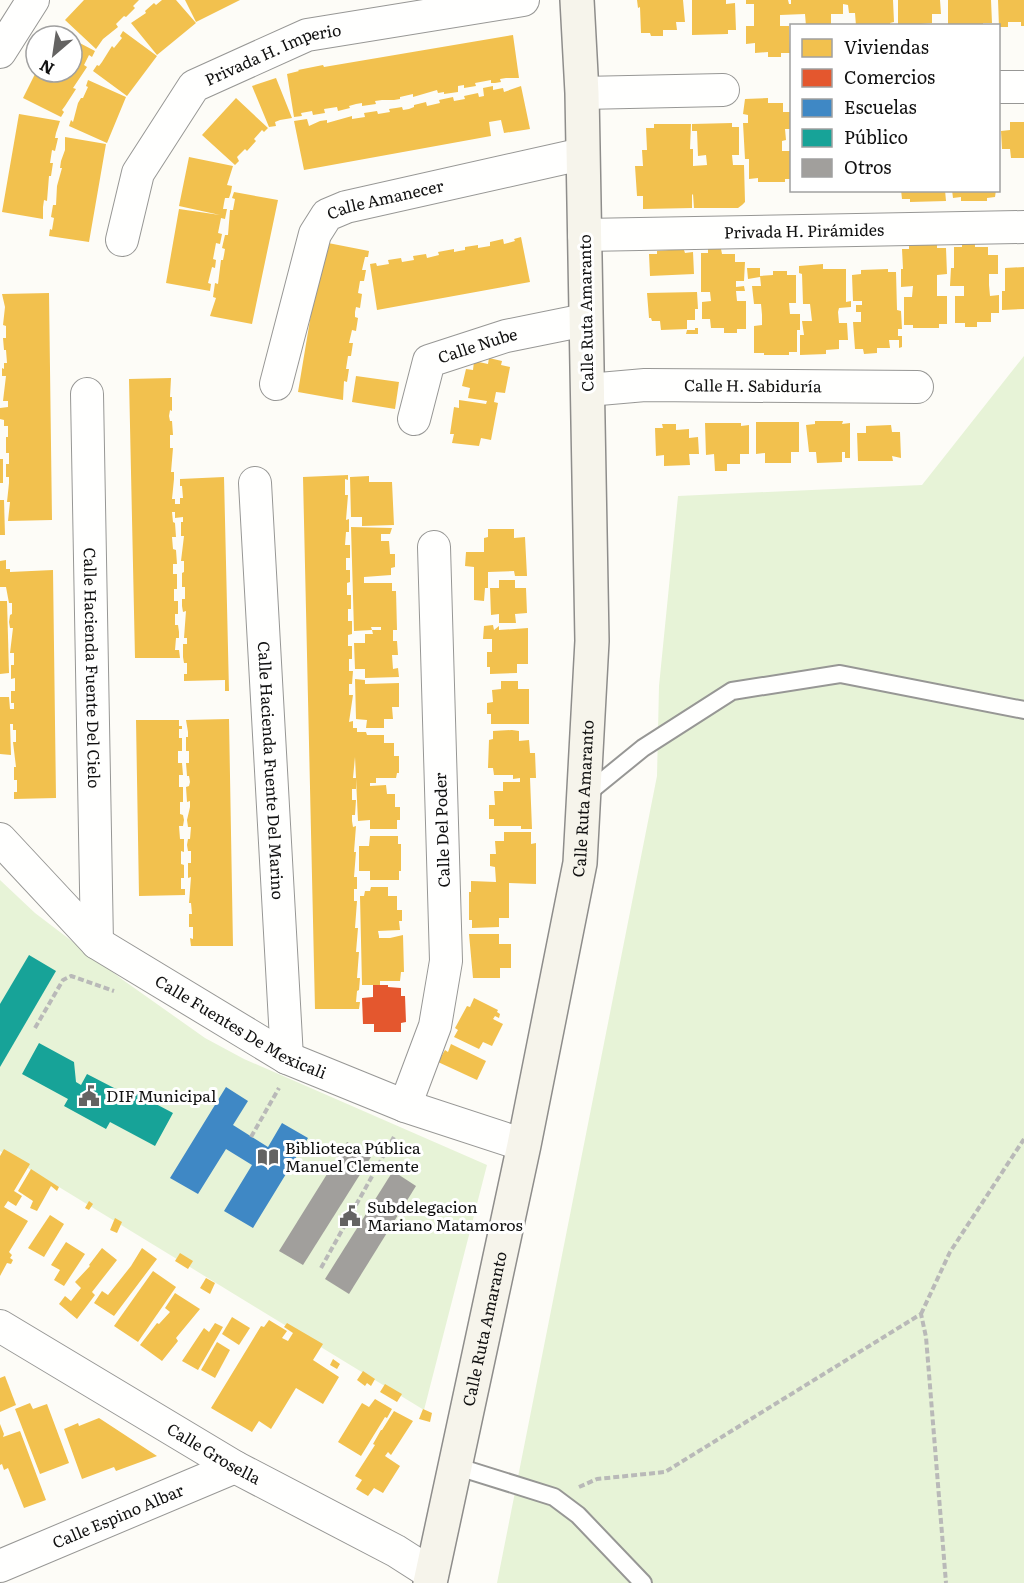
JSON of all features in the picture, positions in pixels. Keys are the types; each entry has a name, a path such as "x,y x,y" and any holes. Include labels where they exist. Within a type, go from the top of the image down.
{"main road":[{"name":"Calle Ruta Amaranto","path":"431,1578 524,1145 580,863 592,641 582,93 577,0"}],"street":[{"path":"0,52 33,0"},
{"name":"Privada H. Imperio","path":"122,240 138,173 194,86 307,35 523,0"},
{"path":"1000,87 1024,87"},
{"path":"582,93 723,90"},
{"name":"Calle Amanecer","path":"276,384 315,234 327,215 346,207 582,154"},
{"name":"Privada H. Pirámides","path":"584,235 1024,227"},
{"name":"Calle Nube","path":"414,419 429,361 506,336 585,320"},
{"name":"Calle H. Sabiduría","path":"588,390 645,385 917,387"},
{"name":"Calle Hacienda Fuente Del Cielo","path":"87,394 97,943"},
{"name":"Calle Hacienda Fuente Del Marino","path":"255,483 284,1070"},
{"name":"Calle Del Poder","path":"405,1106 435,1026 446,961 435,547"},
{"name":"Calle Fuentes De Mexicali","path":"0,839 97,943 284,1070 524,1145"},
{"name":"Calle Grosella","path":"0,1326 235,1467 396,1551 431,1578"},
{"name":"Calle Espino Albar","path":"0,1566 235,1467"}],"lane":[{"path":"583,797 643,748 732,691 840,674 1024,710"},
{"path":"455,1466 554,1497 578,1515 643,1583"}],"path":[{"path":"251,1137 284,1070"},
{"path":"321,1268 399,1126 405,1106"},
{"path":"554,1497 597,1479 665,1472 921,1314 950,1252 1024,1138"},
{"path":"921,1314 926,1337 946,1583"}],"green space":[{"path":"1024,356 1024,1583 497,1583 657,776 659,686 678,496 922,485"},
{"path":"0,880 35,913 123,980 205,1038 244,1059 487,1165 424,1410 0,1151"}],"building: Viviendas":[{"path":"84,0 139,0 133,6 135,8 116,24 118,27 103,39 96,49 84,38 84,24 69,24 65,20"},
{"path":"162,0 176,0 196,23 157,55 131,23 146,13 145,11 154,3 156,5"},
{"path":"185,0 240,0 196,22"},
{"path":"637,0 683,0 685,22 676,22 677,30 663,30 663,36 641,33 640,7 638,8"},
{"path":"692,0 726,0 726,4 735,3 736,30 728,30 728,34 692,35"},
{"path":"746,0 788,0 791,4 791,0 893,0 894,22 856,24 855,13 849,13 848,5 843,4 843,14 831,14 831,24 806,24 805,14 780,15 780,26 789,26 790,53 781,53 781,57 768,57 768,52 755,53 755,43 746,44 746,26 754,26 754,4 746,4"},
{"path":"898,0 940,0 941,14 932,14 932,23 898,24"},
{"path":"948,0 991,0 992,23 948,24"},
{"path":"998,0 1024,0 1024,26 1021,26 1021,22 1008,22 1008,27 1000,27"},
{"path":"123,31 157,56 127,96 93,71 112,46 114,48 122,38 120,36"},
{"path":"513,35 519,78 500,79 501,82 495,83 491,83 491,80 464,88 464,85 458,86 458,92 444,94 444,92 438,93 437,90 413,97 413,94 400,97 400,99 375,101 376,104 362,106 362,103 356,104 338,111 337,107 324,109 325,113 313,115 312,111 301,113 302,116 294,117 287,74 323,65 324,67"},
{"path":"84,45 95,51 92,57 89,55 84,65"},
{"path":"276,78 292,118 280,120 275,122 276,126 269,127 252,86"},
{"path":"88,80 126,97 107,143 69,126 71,120 73,122 78,103 88,87 86,86"},
{"path":"30,84 76,84 73,88 76,89 62,110 64,112 61,117 23,98"},
{"path":"493,86 493,90 503,88 504,92 521,86 530,129 504,133 501,120 489,122 491,136 304,170 294,121 307,119 309,126 320,121 327,120 327,123 352,116 352,119 365,117 364,113 377,111 378,114 402,107 403,110 409,109 426,102 427,106 453,97 454,101 478,93 479,97 484,96 483,88"},
{"path":"236,98 268,128 264,132 262,130 247,151 245,149 237,157 239,161 235,165 202,135"},
{"path":"768,98 768,103 783,103 783,112 790,112 790,129 785,129 786,140 782,141 782,151 790,151 790,179 785,179 785,182 758,182 758,178 749,179 749,159 745,159 743,123 748,123 748,115 743,114 745,99"},
{"path":"19,114 60,121 55,138 58,138 55,151 52,150 50,163 53,163 51,176 49,176 47,201 44,200 43,219 2,212"},
{"path":"1010,122 1024,122 1024,158 1011,158 1010,149 1002,149 1001,131 1010,130"},
{"path":"732,123 732,127 739,127 739,155 732,155 733,165 744,165 745,202 742,205 738,208 694,208 693,194 692,208 643,209 643,196 637,196 635,166 643,166 642,150 647,150 646,128 654,128 654,124 691,124 690,149 693,149 693,166 707,165 706,155 698,156 697,131 692,131 692,124"},
{"path":"65,137 106,144 89,242 49,236 54,218 51,217 53,205 56,205 57,186 62,168 60,168 61,161 65,150"},
{"path":"189,157 233,166 227,185 232,186 231,192 229,198 225,198 223,209 227,209 225,219 221,218 218,233 222,234 220,244 216,243 213,259 216,260 215,268 212,267 208,283 211,284 210,291 166,283 179,209 220,215 179,206"},
{"path":"234,192 278,200 252,324 210,316 216,298 213,297 215,283 218,284 225,249 222,248 225,235 228,235 230,210 233,210 235,199 232,198"},
{"path":"901,192 945,192 946,201 910,202 910,199 902,199"},
{"path":"952,192 996,192 995,197 987,198 987,201 961,201 961,197 953,198"},
{"path":"521,237 530,282 377,310 370,264 376,263 377,266 389,264 388,260 401,258 402,262 414,260 413,256 426,254 427,258 439,255 438,252 454,249 454,252 478,245 478,248 490,246 490,242 503,239 504,244"},
{"path":"323,242 369,251 362,270 366,270 364,281 360,281 358,293 362,294 360,308 356,307 355,312 355,317 358,318 356,331 352,330 349,343 353,343 351,356 348,356 346,369 349,369 347,382 344,381 343,400 298,392"},
{"path":"975,243 975,247 988,247 988,255 998,255 998,274 989,274 989,285 990,296 999,295 999,313 991,313 991,322 977,322 977,327 965,327 965,323 955,323 955,296 964,296 964,286 950,286 951,268 954,268 954,247"},
{"path":"909,244 937,244 937,248 946,248 947,274 937,275 937,296 947,296 947,324 939,324 939,328 913,328 913,325 904,325 904,297 912,297 913,286 901,287 902,249 909,249"},
{"path":"708,249 721,249 722,254 735,254 735,262 745,262 744,281 736,281 736,287 744,286 745,291 736,291 737,301 746,301 746,329 737,329 737,333 724,333 724,328 711,328 710,319 702,319 702,302 711,301 710,292 701,292 701,253 708,253"},
{"path":"669,250 693,252 694,274 650,276 649,254"},
{"path":"823,264 823,269 846,269 846,302 851,301 851,307 839,308 838,312 839,323 847,323 848,340 839,340 839,349 826,350 826,354 800,355 800,335 804,335 802,321 812,321 810,304 803,304 802,274 799,273 799,266"},
{"path":"1024,267 1024,309 1002,310 1005,268"},
{"path":"747,268 760,268 760,277 748,279"},
{"path":"888,269 888,272 896,272 897,310 901,311 902,329 898,329 898,336 902,336 902,347 899,348 899,340 889,340 890,348 877,348 877,353 864,354 863,349 855,349 853,322 861,322 861,312 856,312 856,305 862,305 862,301 853,301 852,275 861,274 861,270"},
{"path":"773,271 787,271 787,275 796,275 796,303 789,303 790,314 800,314 800,330 797,330 797,352 789,352 789,355 754,353 754,326 762,325 762,315 761,304 754,304 752,286 761,286 760,276 773,275"},
{"path":"697,292 698,309 695,309 695,320 687,320 687,329 661,330 660,321 652,321 649,318 647,293"},
{"path":"49,293 52,520 8,521 10,502 7,502 9,477 6,477 6,464 9,464 9,453 6,453 6,437 8,437 8,426 4,426 4,420 0,419 0,408 8,407 8,401 3,401 6,376 2,376 2,368 4,369 4,363 7,363 3,338 6,338 6,326 3,325 5,307 2,294"},
{"path":"698,328 698,334 686,334 687,330 695,330"},
{"path":"489,358 502,361 501,365 510,367 505,393 496,392 494,402 498,403 491,440 481,438 479,446 452,443 454,434 450,434 454,407 459,408 459,400 486,404 487,401 468,398 470,388 462,386 466,369 473,370 474,361 488,364"},
{"path":"356,376 399,382 395,409 352,402"},
{"path":"171,378 172,411 170,410 169,416 172,421 173,435 170,435 170,448 173,448 171,472 174,472 172,499 175,499 175,504 180,504 180,498 183,498 180,479 224,477 229,691 225,691 225,680 184,681 184,674 187,674 187,663 184,663 183,644 187,644 187,638 184,638 186,611 183,612 182,606 182,599 185,599 185,587 182,587 184,561 181,561 184,536 181,536 183,517 175,518 175,512 172,512 176,537 172,537 177,564 173,564 173,574 177,574 174,601 178,601 175,625 178,625 179,638 176,638 175,650 179,650 180,658 135,658 129,379"},
{"path":"815,421 850,423 850,458 845,458 845,452 842,452 842,462 817,463 816,452 809,452 806,425 815,424"},
{"path":"756,422 799,422 799,452 791,452 791,463 765,463 765,453 756,454"},
{"path":"705,423 749,425 749,454 740,454 740,464 727,464 727,471 715,471 714,454 706,455"},
{"path":"662,424 676,424 676,430 689,429 689,438 698,437 699,454 689,454 690,465 664,466 664,455 656,456 655,428 663,428"},
{"path":"891,425 892,432 900,432 901,458 892,456 893,461 858,461 857,433 866,433 866,426"},
{"path":"0,459 3,459 3,483 0,483"},
{"path":"348,475 348,480 345,479 345,495 348,495 346,520 349,519 349,532 346,532 345,545 350,545 350,558 346,558 346,570 350,570 347,595 351,595 348,621 352,621 352,634 348,635 348,646 352,646 349,671 353,671 352,684 349,684 349,695 353,695 349,722 353,721 353,728 357,728 357,732 366,732 367,735 384,735 384,743 394,743 394,756 399,756 399,773 396,778 376,778 376,783 370,783 370,786 386,785 387,794 395,794 395,807 400,807 400,820 397,820 397,829 370,829 370,820 358,821 356,778 356,789 352,789 352,800 356,800 355,815 352,815 352,821 353,827 356,826 354,877 357,877 357,889 354,889 354,901 357,901 355,928 358,928 356,952 359,952 357,978 360,978 356,1002 360,1002 359,1009 315,1009 303,477","holes":["355,757 356,778 353,778"]},
{"path":"369,476 369,482 392,482 394,525 362,526 362,517 351,517 350,477"},
{"path":"0,500 4,500 5,535 0,535"},
{"path":"351,527 392,528 390,534 381,534 381,541 389,541 390,554 395,554 395,567 391,568 391,575 364,577 364,583 392,583 392,591 396,591 397,630 393,630 393,641 397,641 398,655 392,655 393,669 398,668 399,677 365,678 365,669 355,669 354,643 365,643 365,634 373,634 372,630 354,631","holes":["371,627 381,627 381,630 372,630"]},
{"path":"488,529 514,529 514,538 525,537 527,576 515,576 514,571 488,572 488,588 485,588 484,601 474,600 474,567 465,566 466,552 484,552 484,538 488,537"},
{"path":"6,560 6,569 10,569 10,572 53,570 56,798 14,799 14,792 17,792 17,780 14,780 14,767 16,767 13,742 16,742 16,730 13,730 13,724 10,724 11,755 0,754 0,697 9,697 10,709 14,709 14,703 11,703 11,691 15,691 15,678 11,679 14,653 10,653 13,628 10,628 9,622 12,603 9,603 6,587 0,587 0,561"},
{"path":"499,580 515,580 515,588 526,588 527,613 515,614 516,623 499,623 499,614 491,615 490,588 499,588"},
{"path":"0,601 7,601 9,673 0,674"},
{"path":"493,625 494,630 499,626 499,630 528,628 528,664 517,664 517,673 490,674 490,667 487,667 487,652 492,652 492,639 483,639 484,626"},
{"path":"355,679 365,680 365,684 399,683 399,707 392,707 393,719 384,719 384,728 366,728 367,720 356,719"},
{"path":"501,681 518,681 518,689 529,689 529,724 491,724 491,714 487,714 487,703 493,702 492,690 501,689"},
{"path":"229,719 233,946 191,946 190,938 193,939 193,927 189,927 189,914 192,914 191,903 189,903 191,877 188,878 188,863 191,863 191,851 188,851 187,845 191,827 188,827 187,820 190,801 187,802 186,787 190,782 186,763 189,763 189,751 186,751 188,732 186,720"},
{"path":"136,720 179,720 179,726 182,726 182,729 179,729 179,738 182,738 182,751 178,751 178,763 182,763 183,775 179,775 179,787 183,787 180,814 183,815 184,820 183,826 179,826 180,839 184,839 181,864 184,865 184,878 181,878 181,889 185,889 185,895 139,896"},
{"path":"493,731 519,731 519,741 529,740 530,753 535,753 536,778 530,778 532,829 521,829 521,826 494,826 494,819 489,819 489,805 495,805 494,791 503,791 503,782 520,782 520,778 513,779 513,775 494,775 493,768 488,768 489,740 493,739"},
{"path":"504,832 531,832 531,844 536,843 536,884 509,883 509,918 499,918 499,927 472,928 472,920 469,920 471,881 496,882 495,867 490,866 490,854 496,854 495,841 504,841"},
{"path":"370,836 398,836 398,844 401,844 399,880 370,880 370,871 359,871 359,846 369,846"},
{"path":"371,887 388,887 388,896 397,896 397,910 402,910 402,921 399,921 400,930 378,931 379,938 403,935 404,972 401,972 400,981 380,981 380,985 362,985 360,896 364,896 365,891 370,891"},
{"path":"469,934 499,934 499,944 511,944 511,968 500,968 500,978 473,978"},
{"path":"474,998 498,1010 500,1014 499,1018 495,1016 493,1019 503,1024 492,1046 483,1042 479,1049 454,1037 458,1030 455,1028"},
{"path":"451,1044 486,1061 477,1080 438,1062 445,1050 448,1052"},
{"path":"4,1149 30,1164 14,1191 22,1196 16,1206 8,1201 4,1207 28,1221 9,1252 13,1260 11,1264 7,1263 0,1276 0,1156"},
{"path":"31,1169 59,1187 57,1191 51,1186 37,1211 30,1208 33,1201 18,1191"},
{"path":"89,1201 93,1204 89,1210 85,1208"},
{"path":"50,1215 64,1224 44,1257 28,1248"},
{"path":"115,1218 122,1222 117,1233 110,1230"},
{"path":"66,1242 85,1254 64,1286 54,1280 60,1270 51,1265"},
{"path":"102,1248 117,1260 92,1292 95,1295 77,1319 59,1304 65,1296 71,1301 81,1288 75,1282"},
{"path":"142,1248 157,1259 114,1316 94,1303 102,1291 108,1295"},
{"path":"180,1253 193,1261 188,1269 175,1261"},
{"path":"153,1271 176,1287 138,1342 114,1326"},
{"path":"206,1278 215,1283 210,1294 200,1288"},
{"path":"175,1293 200,1309 176,1338 178,1341 162,1361 140,1345 157,1323 159,1324 170,1312 165,1308"},
{"path":"232,1317 250,1328 239,1345 222,1334"},
{"path":"269,1320 287,1331 282,1338 288,1341 293,1333 284,1327 287,1323 323,1344 313,1360 339,1377 323,1404 296,1388 271,1429 259,1421 252,1432 211,1408 261,1326 264,1327"},
{"path":"215,1323 223,1327 198,1370 182,1361 204,1328 209,1332"},
{"path":"217,1342 230,1350 215,1378 201,1370"},
{"path":"333,1359 340,1364 337,1369 330,1365"},
{"path":"363,1371 375,1379 371,1386 367,1383 365,1386 357,1380"},
{"path":"5,1376 16,1405 0,1412 0,1378"},
{"path":"385,1384 402,1394 397,1402 380,1392"},
{"path":"375,1399 392,1409 361,1456 338,1442 362,1403 369,1407"},
{"path":"30,1403 33,1409 47,1404 69,1463 40,1474 15,1409"},
{"path":"423,1409 432,1413 430,1422 419,1419"},
{"path":"394,1411 413,1421 391,1455 388,1452 385,1456 400,1466 383,1493 374,1488 368,1496 356,1489 362,1480 355,1476"},
{"path":"99,1418 157,1456 116,1471 114,1467 82,1479 64,1429"},
{"path":"0,1424 3,1437 20,1431 46,1500 24,1508 8,1468 4,1470 2,1464 0,1465"}],"building: Comercios":[{"path":"373,985 401,988 401,996 405,996 406,1022 401,1023 401,1032 374,1032 374,1024 363,1024 362,998 373,997"}],"building: Escuelas":[{"name":"Biblioteca Pública Manuel Clemente","path":"226,1087 248,1101 233,1125 268,1147 282,1123 308,1138 253,1228 224,1211 252,1165 226,1149 198,1194 170,1178"}],"building: Público":[{"path":"29,955 56,971 0,1067 0,1004"},
{"name":"DIF Municipal","path":"39,1043 74,1062 76,1082 81,1085 87,1074 116,1089 113,1094 120,1098 135,1093 173,1113 155,1146 110,1122 106,1129 64,1106 68,1099 22,1074"}],"building: Otros":[{"path":"347,1142 371,1157 303,1265 279,1251"},
{"path":"393,1171 416,1186 349,1294 325,1279"}],"place":[{"name":"DIF Municipal","path":"89,1096"},
{"name":"Biblioteca Pública Manuel Clemente","path":"268,1157"},
{"name":"Subdelegacion Mariano Matamoros","path":"350,1216"}]}
